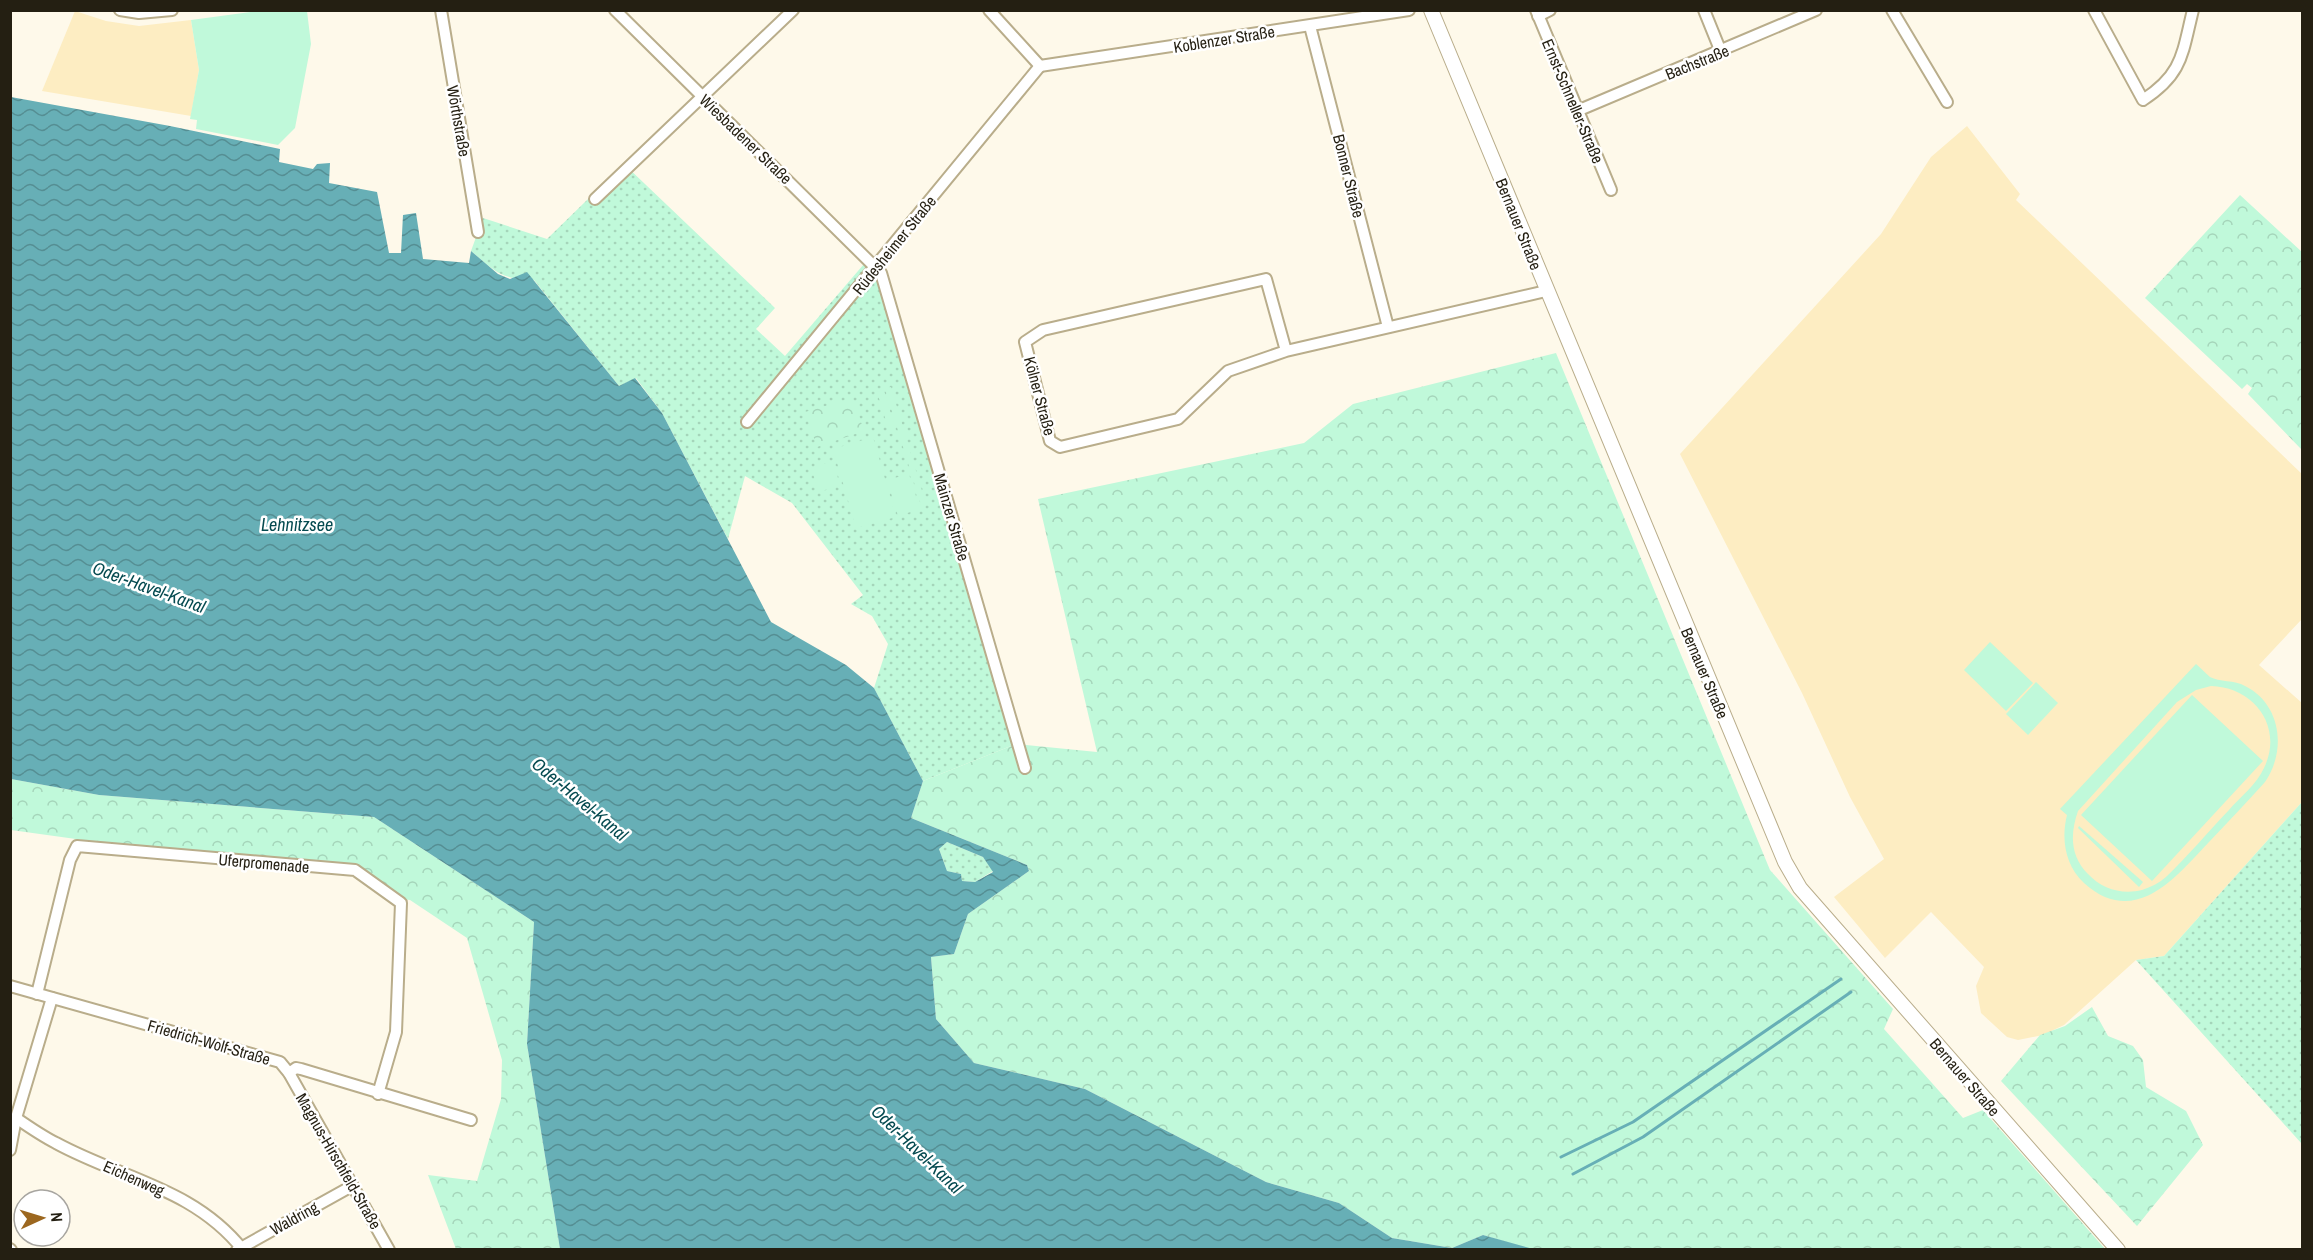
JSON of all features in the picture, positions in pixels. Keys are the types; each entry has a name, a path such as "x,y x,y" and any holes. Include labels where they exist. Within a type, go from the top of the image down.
{"main road":[{"name":"Bernauer Straße","path":"1431,10 1546,291 1790,871 1800,888 2118,1250"}],"street":[{"path":"120,10 139,13 172,10"},
{"name":"Wörthstraße","path":"441,10 478,232"},
{"name":"Wiesbadener Straße","path":"615,10 876,267"},
{"path":"595,199 793,10"},
{"path":"990,10 1040,66"},
{"name":"Koblenzer Straße","path":"1040,66 1409,10"},
{"path":"1537,13 1550,10"},
{"path":"1704,10 1721,52"},
{"name":"Bachstraße","path":"1577,111 1816,10"},
{"path":"1892,10 1947,102"},
{"path":"2094,10 2143,100 2165,86 2173,75 2179,63 2193,10"},
{"name":"Ernst-Schneller-Straße","path":"1537,13 1611,190"},
{"name":"Bonner Straße","path":"1310,26 1388,327"},
{"name":"Rüdesheimer Straße","path":"747,422 1040,66"},
{"name":"Mainzer Straße","path":"876,267 884,283 1025,768"},
{"name":"Kölner Straße","path":"1286,351 1266,279 1042,330 1025,342 1050,441 1060,447 1178,419 1228,371 1286,351 1546,291"},
{"name":"Uferpromenade","path":"37,994 70,860 77,846 355,870 401,903 396,1032 378,1094"},
{"name":"Friedrich-Wolf-Straße","path":"10,986 276,1061 290,1073 296,1068 471,1120"},
{"path":"10,1150 16,1118 52,998"},
{"name":"Magnus-Hirschfeld-Straße","path":"290,1073 389,1250"},
{"name":"Eichenweg","path":"16,1118 56,1143 195,1205 222,1226 241,1249"},
{"name":"Waldring","path":"241,1249 352,1186"}],"shaded area":[{"path":"75,11 106,21 139,26 191,20 199,70 191,116 42,91"},
{"path":"1967,126 2020,194 2016,200 2302,474 2302,619 2259,665 2302,703 2302,802 2164,956 2136,960 2064,1025 2043,1035 2018,1040 2007,1037 1981,1013 1976,986 1984,967 1931,912 1885,958 1834,897 1884,859 1850,797 1802,693 1680,454 1881,234 1931,157"}],"green space":[{"path":"257,11 307,11 311,44 295,128 278,145 196,129 197,120 190,119 199,70 191,20"},
{"path":"624,164 775,308 756,329 785,356 870,257 881,274 1016,744 923,781 874,688 888,644 872,616 851,604 863,595 792,503 745,476 728,539 662,413 636,378 619,386 534,280 513,278 499,273 471,251 483,218 547,239"},
{"path":"2240,195 2302,252 2302,450 2248,394 2252,388 2247,384 2242,389 2145,298"},
{"path":"1556,353 1770,870 1893,1009 1884,1029 1963,1118 1983,1110 2105,1249 1533,1250 1483,1235 1452,1248 1392,1238 1339,1203 1266,1182 1085,1089 974,1063 936,1019 931,957 954,954 968,914 1029,871 1027,865 911,818 923,781 1016,744 1097,752 1038,499 1304,443 1353,404"},
{"path":"891,387 926,504 921,505 885,389"},
{"path":"884,390 896,432 890,434 877,392"},
{"path":"849,399 856,407 864,431 817,447 805,412"},
{"path":"873,437 896,517 856,528 833,449"},
{"path":"833,461 840,485 819,492 811,468"},
{"path":"909,474 920,509 898,516 887,480"},
{"path":"1990,642 2033,683 2006,711 1964,670"},
{"path":"2196,664 2210,677 2241,684 2257,694 2273,716 2278,742 2272,769 2265,782 2183,870 2153,893 2137,899 2120,901 2103,896 2084,883 2072,868 2066,851 2064,833 2067,815 2060,809","holes":["2211,686 2240,693 2252,702 2261,712 2267,724 2270,738 2269,753 2261,774 2161,881 2142,890 2127,892 2113,890 2100,884 2082,867 2075,852 2073,836 2078,811 2177,702 2196,690"]},
{"path":"2036,682 2058,703 2028,735 2006,714"},
{"path":"2192,695 2263,761 2152,881 2081,815"},
{"path":"11,779 99,795 374,817 534,922 527,1044 560,1249 456,1249 428,1175 477,1181 501,1099 502,1060 467,938 410,900 387,897 354,875 320,873 11,830"},
{"path":"2302,802 2302,1144 2136,960 2164,956"},
{"path":"2079,826 2143,882 2139,887 2078,828"},
{"path":"947,842 983,857 993,871 975,882 962,881 961,874 947,871 939,849"},
{"path":"2092,1007 2108,1036 2133,1046 2143,1060 2146,1087 2186,1111 2203,1145 2137,1226 2001,1081 2040,1035 2065,1026"}],"water":[{"name":"Lehnitzsee","path":"11,97 280,149 279,162 313,169 317,164 330,163 329,183 377,192 389,253 401,253 403,215 416,213 423,259 469,263 471,251 498,274 510,279 527,272 619,386 635,378 662,413 771,622 846,665 874,688 923,781 911,818 1027,865 1029,871 968,914 954,954 931,957 936,1019 974,1063 1085,1089 1266,1182 1339,1203 1392,1238 1452,1248 1483,1235 1533,1249 560,1249 527,1044 534,922 374,817 99,795 11,779","holes":["947,842 983,857 993,872 975,882 962,881 961,874 947,871 939,849"]}],"waterway":[{"path":"1561,1157 1633,1122 1841,979"},
{"path":"1573,1174 1643,1137 1851,992"}],"water label":[{"name":"Oder-Havel-Kanal","path":"149,587"},
{"name":"Oder-Havel-Kanal","path":"580,799"},
{"name":"Oder-Havel-Kanal","path":"917,1149"}]}
